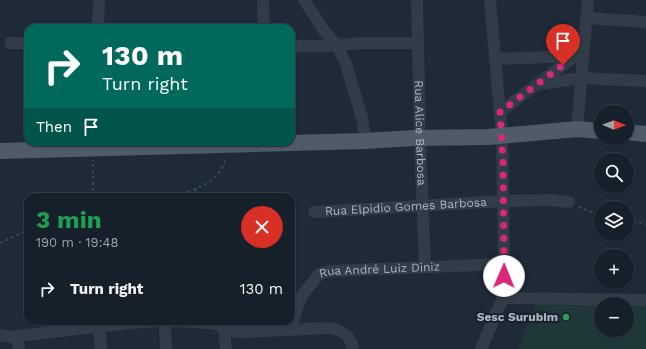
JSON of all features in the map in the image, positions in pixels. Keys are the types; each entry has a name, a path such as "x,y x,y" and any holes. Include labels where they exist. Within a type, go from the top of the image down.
{"main road":[{"path":"295,142 488,137 577,129 594,130"},
{"path":"634,133 646,134"},
{"path":"0,151 78,146"}],"street":[{"path":"98,24 99,0"},
{"path":"263,0 264,24"},
{"path":"304,0 325,32 337,45 346,64 362,118 365,141"},
{"name":"Rua Alice Barbosa","path":"416,0 425,266"},
{"path":"481,349 503,298 504,264 502,136 490,0"},
{"path":"577,129 581,78 579,56 587,18 588,0"},
{"path":"587,18 646,22"},
{"path":"10,43 24,43"},
{"path":"295,46 359,43 418,43"},
{"path":"495,59 579,56"},
{"path":"500,112 579,56"},
{"path":"539,84 581,78 646,81"},
{"name":"Rua Elpidio Gomes Barbosa","path":"314,212 503,201 551,200 569,202"},
{"name":"Rua André Luiz Diniz","path":"295,314 301,297 318,274 331,270 504,264"},
{"path":"503,298 646,300"},
{"path":"2,338 114,325"},
{"path":"165,325 166,349"},
{"path":"219,325 224,329 240,332 330,328 340,330 347,335 353,348"},
{"name":"Rua André Luiz Diniz","path":"290,329 291,325"},
{"path":"99,327 102,349"},
{"path":"224,329 226,349"},
{"path":"18,336 19,349"}],"path":[{"path":"93,193 94,146"},
{"path":"184,193 209,182 217,174 226,160 229,146"},
{"path":"194,193 197,188"},
{"path":"569,202 594,213"},
{"path":"634,221 646,224"},
{"path":"0,243 24,232"}],"green space":[{"name":"Sesc Surubim","path":"536,304 594,305 594,337 634,337 634,305 646,305 646,349 518,349"}],"place":[{"name":"Sesc Surubim","path":"566,317"}],"route":[{"path":"504,276 503,162 500,112 563,65"}]}
